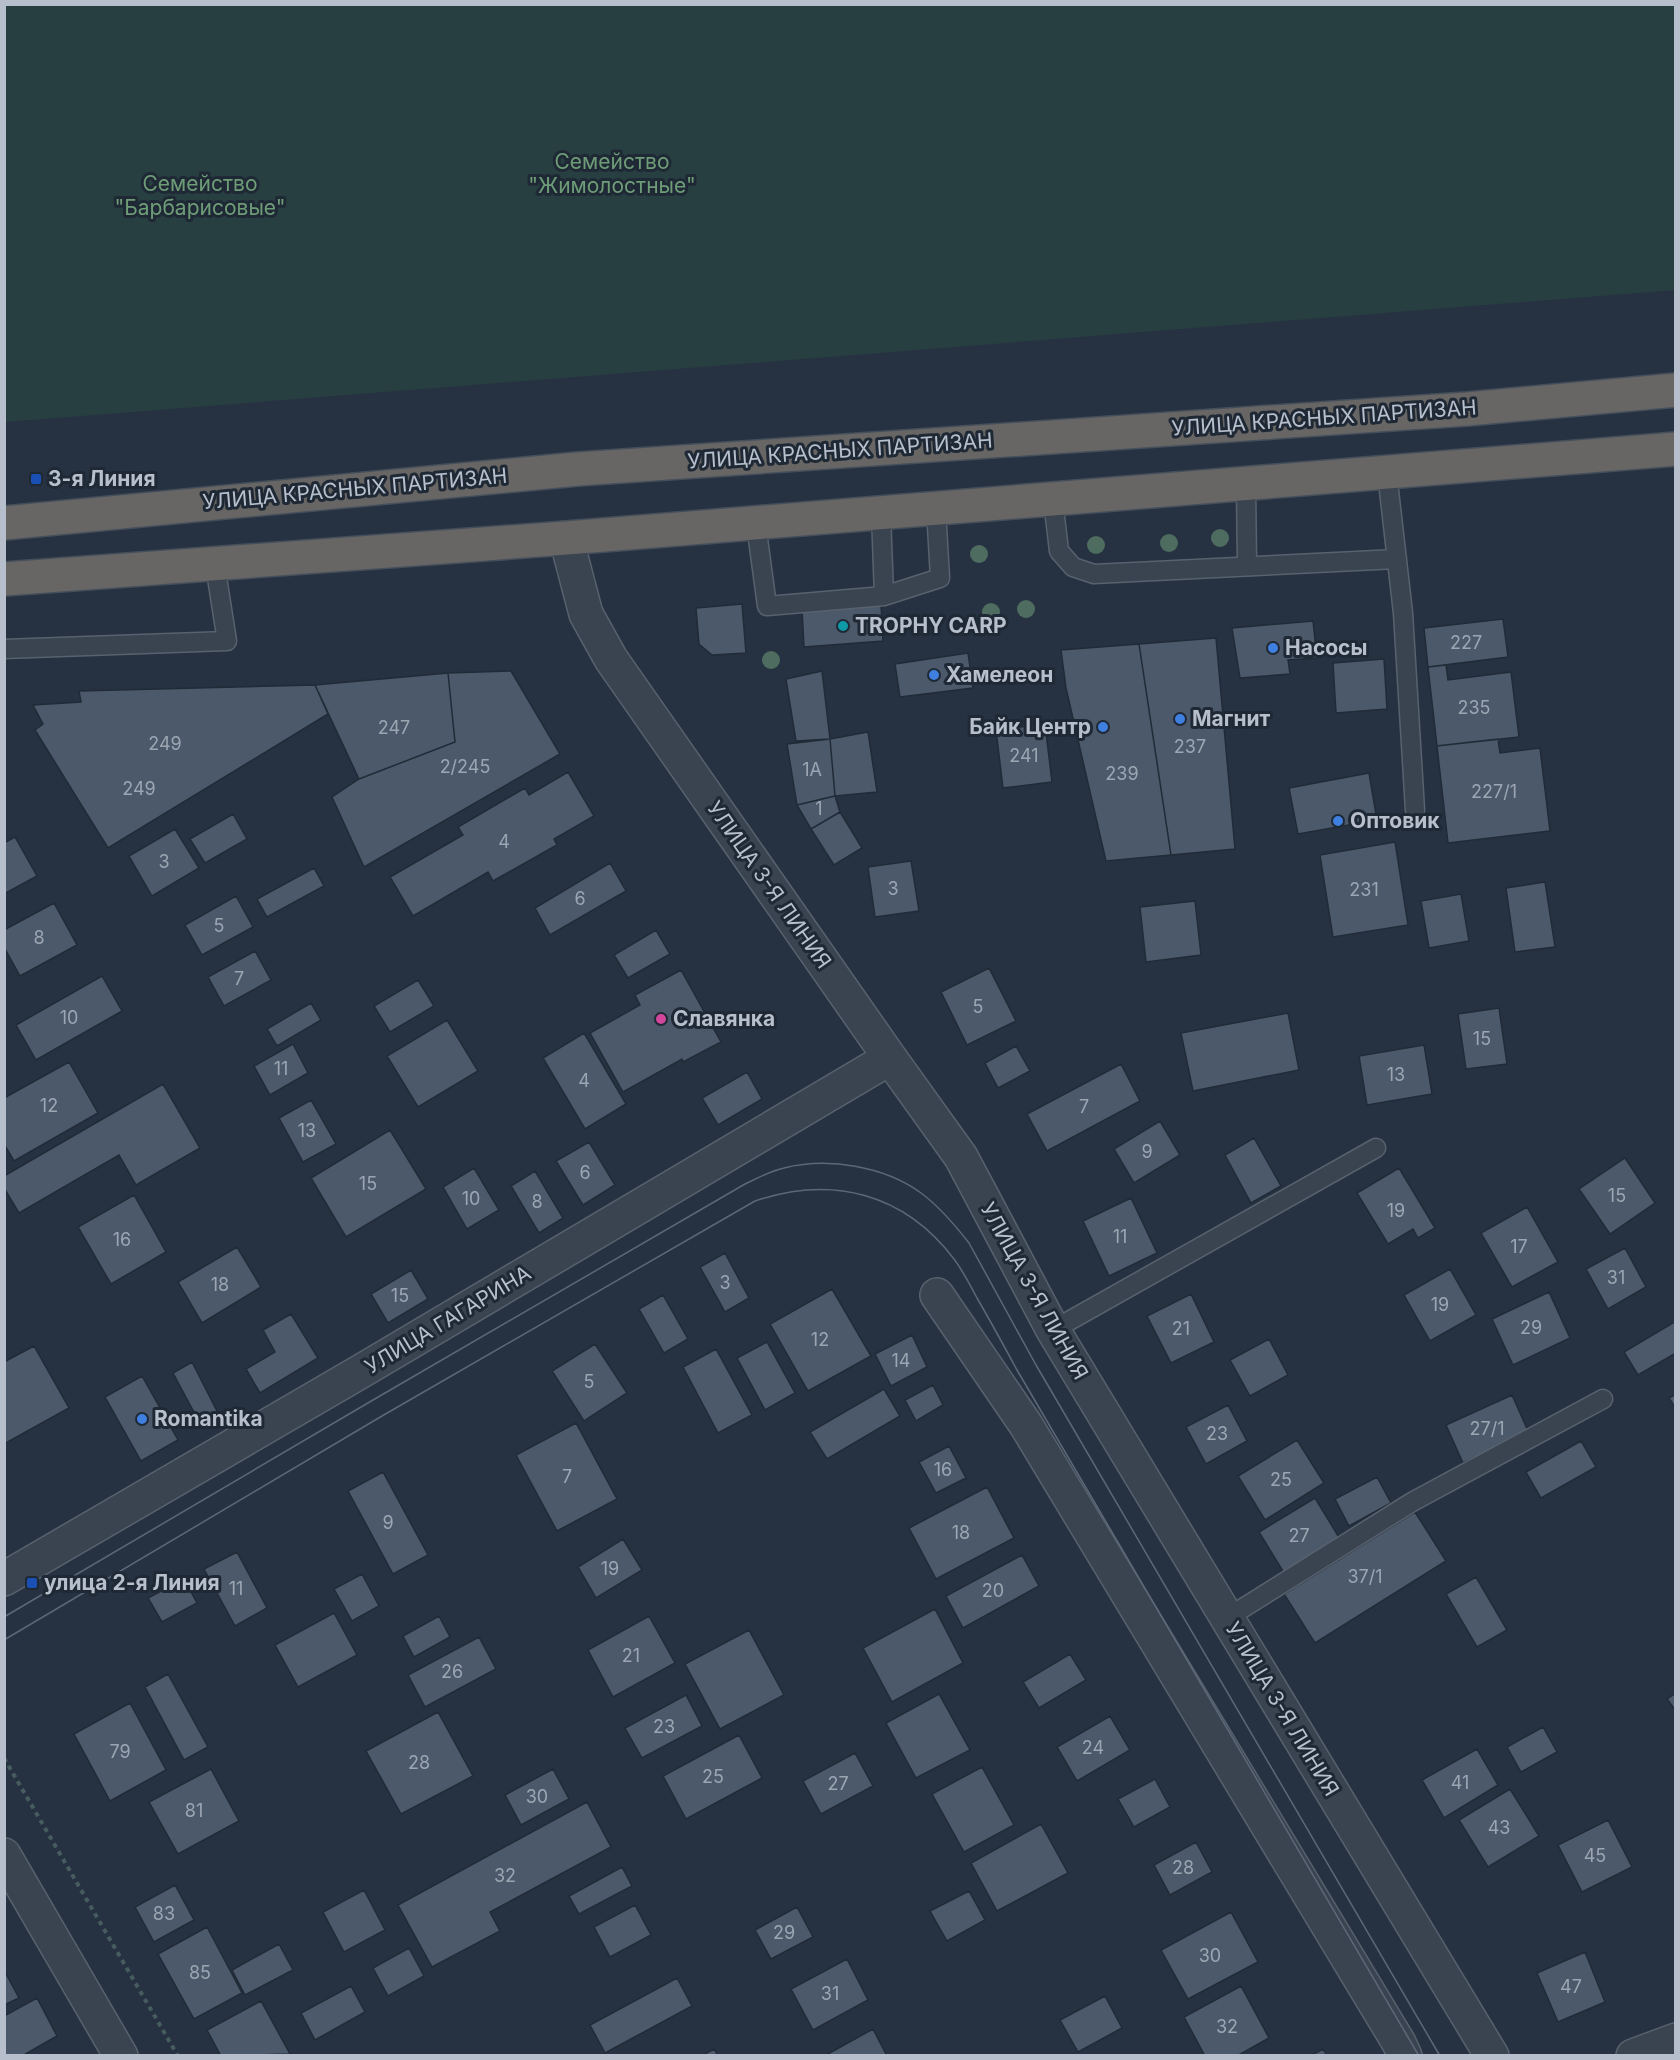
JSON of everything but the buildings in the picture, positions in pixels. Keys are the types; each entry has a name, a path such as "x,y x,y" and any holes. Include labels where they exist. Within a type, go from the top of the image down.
{"highway":[{"name":"УЛИЦА КРАСНЫХ ПАРТИЗАН","path":"4,523 578,469 1467,410 1676,390"},
{"path":"4,579 756,524 1676,449"}],"street":[{"name":"УЛИЦА 3-Я ЛИНИЯ","path":"566,538 586,614 611,659 961,1157 1053,1330 1492,2055"},
{"name":"УЛИЦА ГАГАРИНА","path":"4,1579 890,1058"},
{"path":"937,1295 1026,1425 1400,2043 1405,2055"},
{"path":"4,1855 121,2055"},
{"path":"1633,2055 1676,2040"}],"lane":[{"path":"1387,473 1403,613 1415,810"},
{"path":"1246,484 1247,566"},
{"path":"1053,500 1059,551 1072,567 1094,574 1397,559"},
{"path":"756,524 767,606 884,596 940,578 936,509"},
{"path":"881,513 884,596"},
{"path":"4,649 227,641 215,565"},
{"path":"1053,1330 1376,1148"},
{"path":"1227,1618 1412,1502 1603,1399"}],"path":[{"path":"4,1758 178,2055"}],"green space":[{"path":"5,4 1675,5 1675,290 5,422"}],"tram line":[{"path":"4,1617 745,1184 784,1168 819,1163 873,1170 890,1176 921,1193 935,1204 969,1243 1036,1365 1440,2056"},
{"path":"4,1640 382,1416 755,1201 784,1193 812,1190 865,1195 913,1218 934,1236 960,1268 1017,1370 1419,2056"}],"place":[{"name":"3-я Линия","path":"36,479"},
{"name":"TROPHY CARP","path":"843,626"},
{"name":"Насосы","path":"1273,648"},
{"name":"Хамелеон","path":"934,675"},
{"name":"Магнит","path":"1180,719"},
{"name":"Байк Центр","path":"1103,727"},
{"name":"Оптовик","path":"1338,821"},
{"name":"Славянка","path":"661,1019"},
{"name":"Romantika","path":"142,1419"},
{"name":"улица 2-я Линия","path":"32,1583"}],"park label":[{"name":"Семейство \"Жимолостные\"","path":"612,174"},
{"name":"Семейство \"Барбарисовые\"","path":"200,196"}]}
